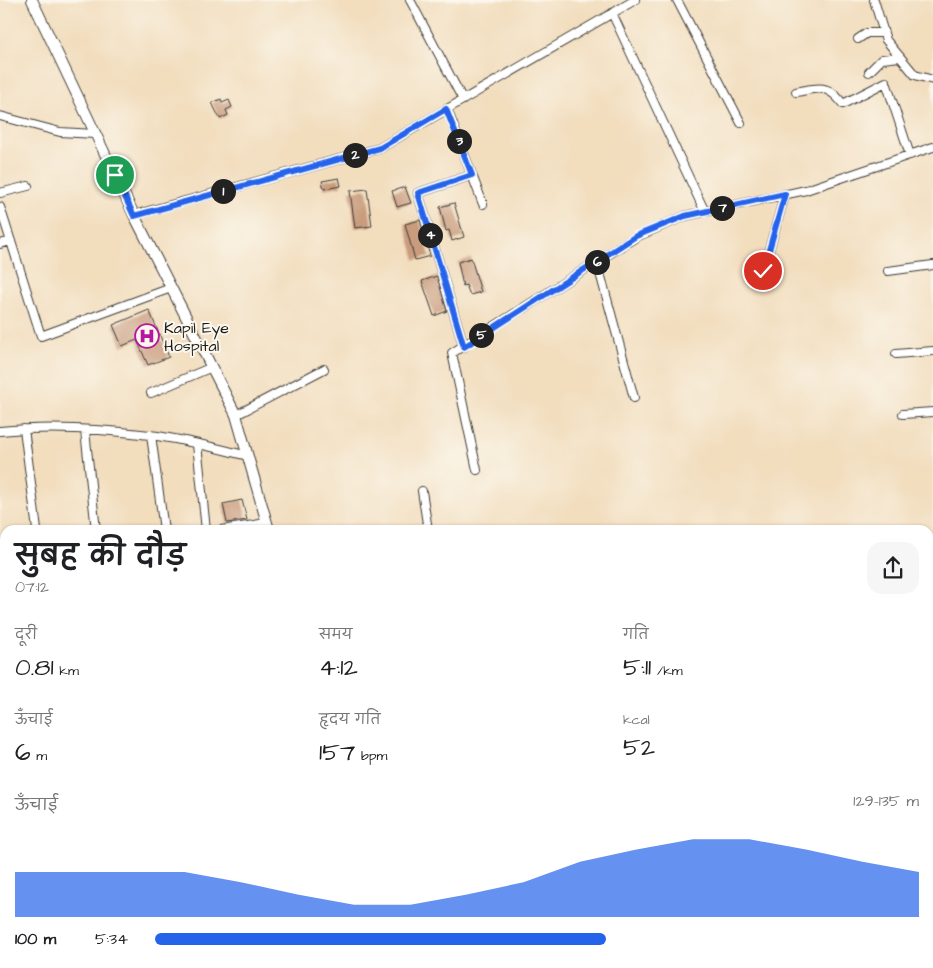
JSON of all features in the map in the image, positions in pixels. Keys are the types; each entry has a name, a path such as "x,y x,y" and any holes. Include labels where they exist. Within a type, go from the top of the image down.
{"street":[{"path":"32,0 134,216 236,414 268,525"},
{"path":"410,0 463,100"},
{"path":"134,216 380,148 635,0"},
{"path":"678,0 741,122"},
{"path":"874,0 886,40 915,75 933,80"},
{"path":"612,13 706,212"},
{"path":"858,39 866,33 884,33"},
{"path":"869,72 882,59 900,57"},
{"path":"796,92 822,87 835,94 843,104 886,82 910,155"},
{"path":"446,109 483,204"},
{"path":"0,116 60,132 95,134"},
{"path":"477,470 452,353 636,236 685,216 806,190 933,147"},
{"path":"464,347 418,193 472,175"},
{"path":"0,193 28,186"},
{"path":"763,271 785,194"},
{"path":"0,207 42,336 171,288"},
{"path":"0,244 11,241"},
{"path":"597,262 634,398"},
{"path":"888,271 933,264"},
{"path":"896,354 933,351"},
{"path":"151,393 212,367"},
{"path":"236,414 324,369"},
{"path":"902,414 933,412"},
{"path":"0,431 24,429 151,435 248,456"},
{"path":"24,429 36,525"},
{"path":"85,431 95,525"},
{"path":"151,435 163,525"},
{"path":"197,444 205,525"},
{"path":"422,492 427,525"}],"building":[{"path":"221,99 222,103 229,100 232,107 226,110 228,115 220,119 212,103"},
{"path":"339,178 341,186 324,189 322,181"},
{"path":"405,187 411,203 397,207 392,191"},
{"path":"367,189 372,226 355,228 350,191"},
{"path":"454,203 464,237 452,241 449,230 446,231 440,207"},
{"path":"420,220 430,256 415,260 405,224"},
{"path":"471,258 481,292 470,295 466,285 463,286 458,262"},
{"path":"437,276 447,311 434,316 422,281"},
{"path":"149,310 169,357 148,365 137,340 122,346 113,325"},
{"path":"242,500 247,520 227,523 223,504"}],"place":[{"name":"Kapil Eye Hospital","path":"147,336"}],"route":[{"path":"115,175 134,216 380,148 446,109 472,175 418,193 464,347 636,236 685,216 785,194 763,271"}]}
